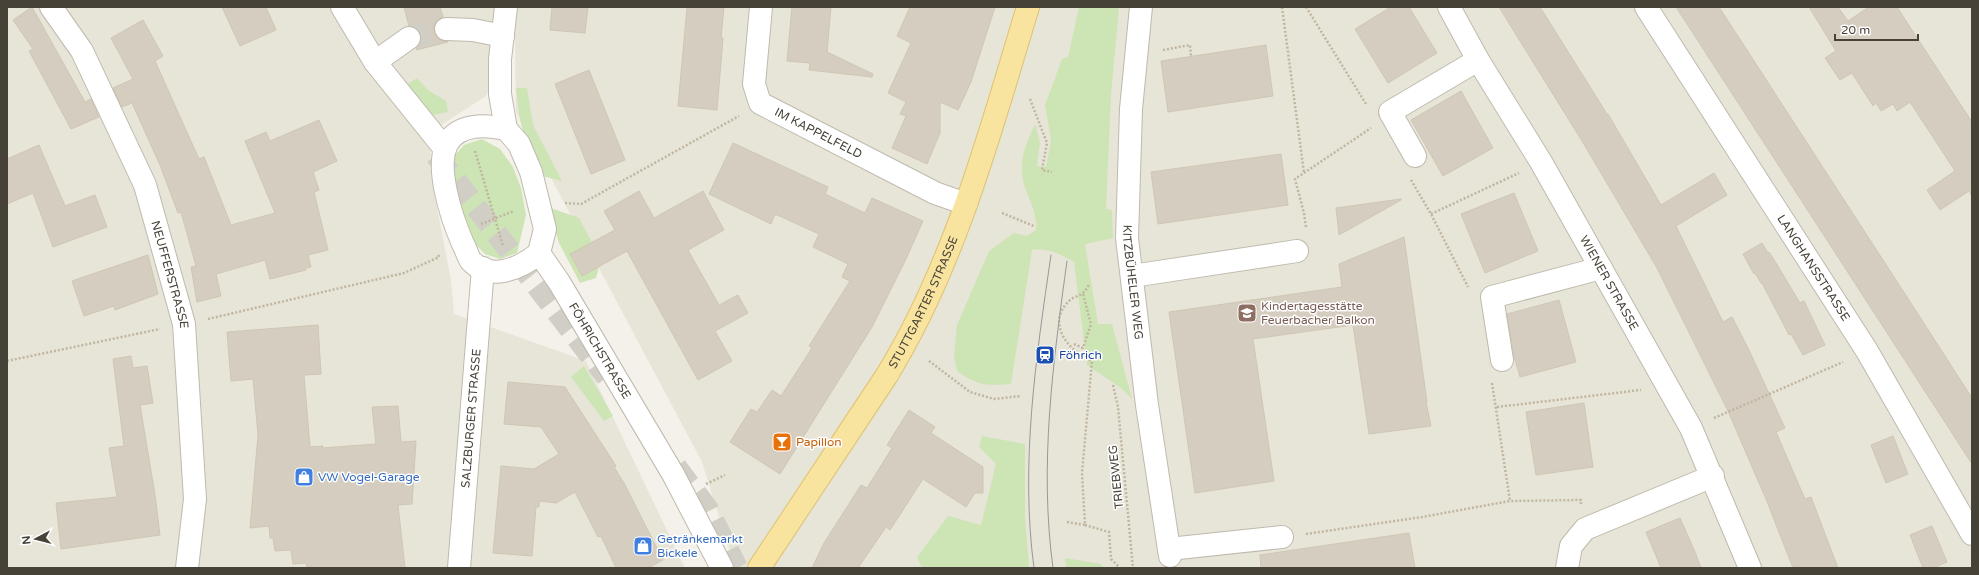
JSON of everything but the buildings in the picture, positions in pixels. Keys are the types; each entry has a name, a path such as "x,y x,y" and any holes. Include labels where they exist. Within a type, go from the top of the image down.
{"main road":[{"name":"STUTTGARTER STRASSE","path":"759,568 794,517 905,345 941,272 966,204 1028,7"}],"street":[{"name":"NEUFFERSTRASSE","path":"51,7 82,51 145,185 184,324 195,499 187,568"},
{"path":"342,7 375,62 445,149"},
{"path":"506,7 500,59 500,94 506,129 519,144 531,172 545,229 539,253 529,261 510,270 496,273 483,268 471,260 458,232 445,192 443,173 445,149 451,137 468,127 490,125 506,129"},
{"name":"IM KAPPELFELD","path":"761,7 754,84 760,103 935,193 966,204"},
{"name":"KITZBÜHELER WEG","path":"1141,7 1131,116 1127,238 1147,405 1170,553 1282,537"},
{"name":"WIENER STRASSE","path":"1449,7 1478,60 1541,162 1691,428 1713,476 1750,568"},
{"name":"LANGHANSSTRASSE","path":"1646,7 1868,351 1972,534"},
{"path":"446,29 473,30 503,36"},
{"path":"375,62 409,38"},
{"path":"1411,166 1384,118 1478,60"},
{"path":"1132,276 1297,251"},
{"name":"FÖHRICHSTRASSE","path":"539,253 559,282 673,474 722,568"},
{"name":"SALZBURGER STRASSE","path":"459,568 483,268"},
{"path":"1496,368 1492,297 1601,268"},
{"path":"1567,568 1571,546 1578,535 1585,529 1713,476"}],"path":[{"path":"1282,7 1304,173"},
{"path":"1297,251 1308,249 1304,213 1295,179 1384,118 1306,7"},
{"path":"1136,54 1190,45 1191,56"},
{"path":"1030,99 1047,143 1042,170 1052,172"},
{"path":"7,361 184,324 404,273 439,257 435,240 538,202 582,204 724,126 760,103"},
{"path":"468,127 496,218 510,270"},
{"path":"1431,214 1541,162"},
{"path":"1411,166 1431,214 1472,294"},
{"path":"1002,213 1034,226"},
{"path":"1085,524 1082,473 1092,361 1082,356 1069,345 1061,335 1060,324 1061,313 1070,299 1083,294 1089,285"},
{"path":"1074,344 1083,348 1090,324 1083,294"},
{"path":"1691,428 1868,351"},
{"path":"929,361 970,392 994,399 1021,396"},
{"path":"1496,368 1496,407 1510,501"},
{"path":"1496,407 1645,390 1663,378"},
{"name":"TRIEBWEG","path":"1113,385 1118,407 1133,568"},
{"path":"1332,531 1510,501 1580,500 1585,529"},
{"path":"1067,522 1085,524 1109,532 1112,558 1120,568"}],"shaded area":[{"path":"7,7 1972,7 1972,568 735,568 702,462 516,112 515,34 486,96 438,127 432,138 430,162 432,182 451,280 454,314 586,361 685,568 7,568"}],"green space":[{"path":"1079,7 1119,7 1111,95 1106,209 1112,210 1113,238 1085,244 1098,324 1112,324 1132,399 1121,388 1087,365 1074,262 1059,254 1049,251 1032,250 1011,384 989,385 970,380 957,371 954,356 957,325 989,251 1014,233 1027,236 1036,230 1035,215 1023,181 1023,154 1035,124 1040,142 1037,166 1046,167 1051,140 1045,105 1062,59 1068,57"},
{"path":"417,78 428,90 446,101 448,112 433,115 416,105 402,88"},
{"path":"516,88 527,88 533,125 562,181 535,174 520,120"},
{"path":"482,139 500,149 513,167 521,188 526,215 517,253 500,259 485,254 468,237 459,218 451,160 464,145"},
{"path":"548,207 579,218 601,260 596,278 580,283 559,243"},
{"path":"584,366 613,416 604,421 571,377"},
{"path":"982,436 1025,444 1025,515 1029,568 922,568 917,557 948,516 981,525 996,464 979,447"},
{"path":"1065,558 1101,564 1103,568 1066,568"}],"tunnel":[{"path":"409,38 446,29"},
{"path":"436,155 607,377"},
{"path":"676,467 707,508 737,568"}],"tram line":[{"path":"1034,568 1030,529 1029,450 1035,372 1051,255"},
{"path":"1053,568 1047,491 1048,452 1053,376 1067,261"}],"place":[{"name":"Kindertagesstätte Feuerbacher Balkon","path":"1247,313"},
{"name":"Föhrich","path":"1045,355"},
{"name":"Papillon","path":"782,442"},
{"name":"VW Vogel-Garage","path":"304,477"},
{"name":"Getränkemarkt Bickele","path":"643,546"}]}
